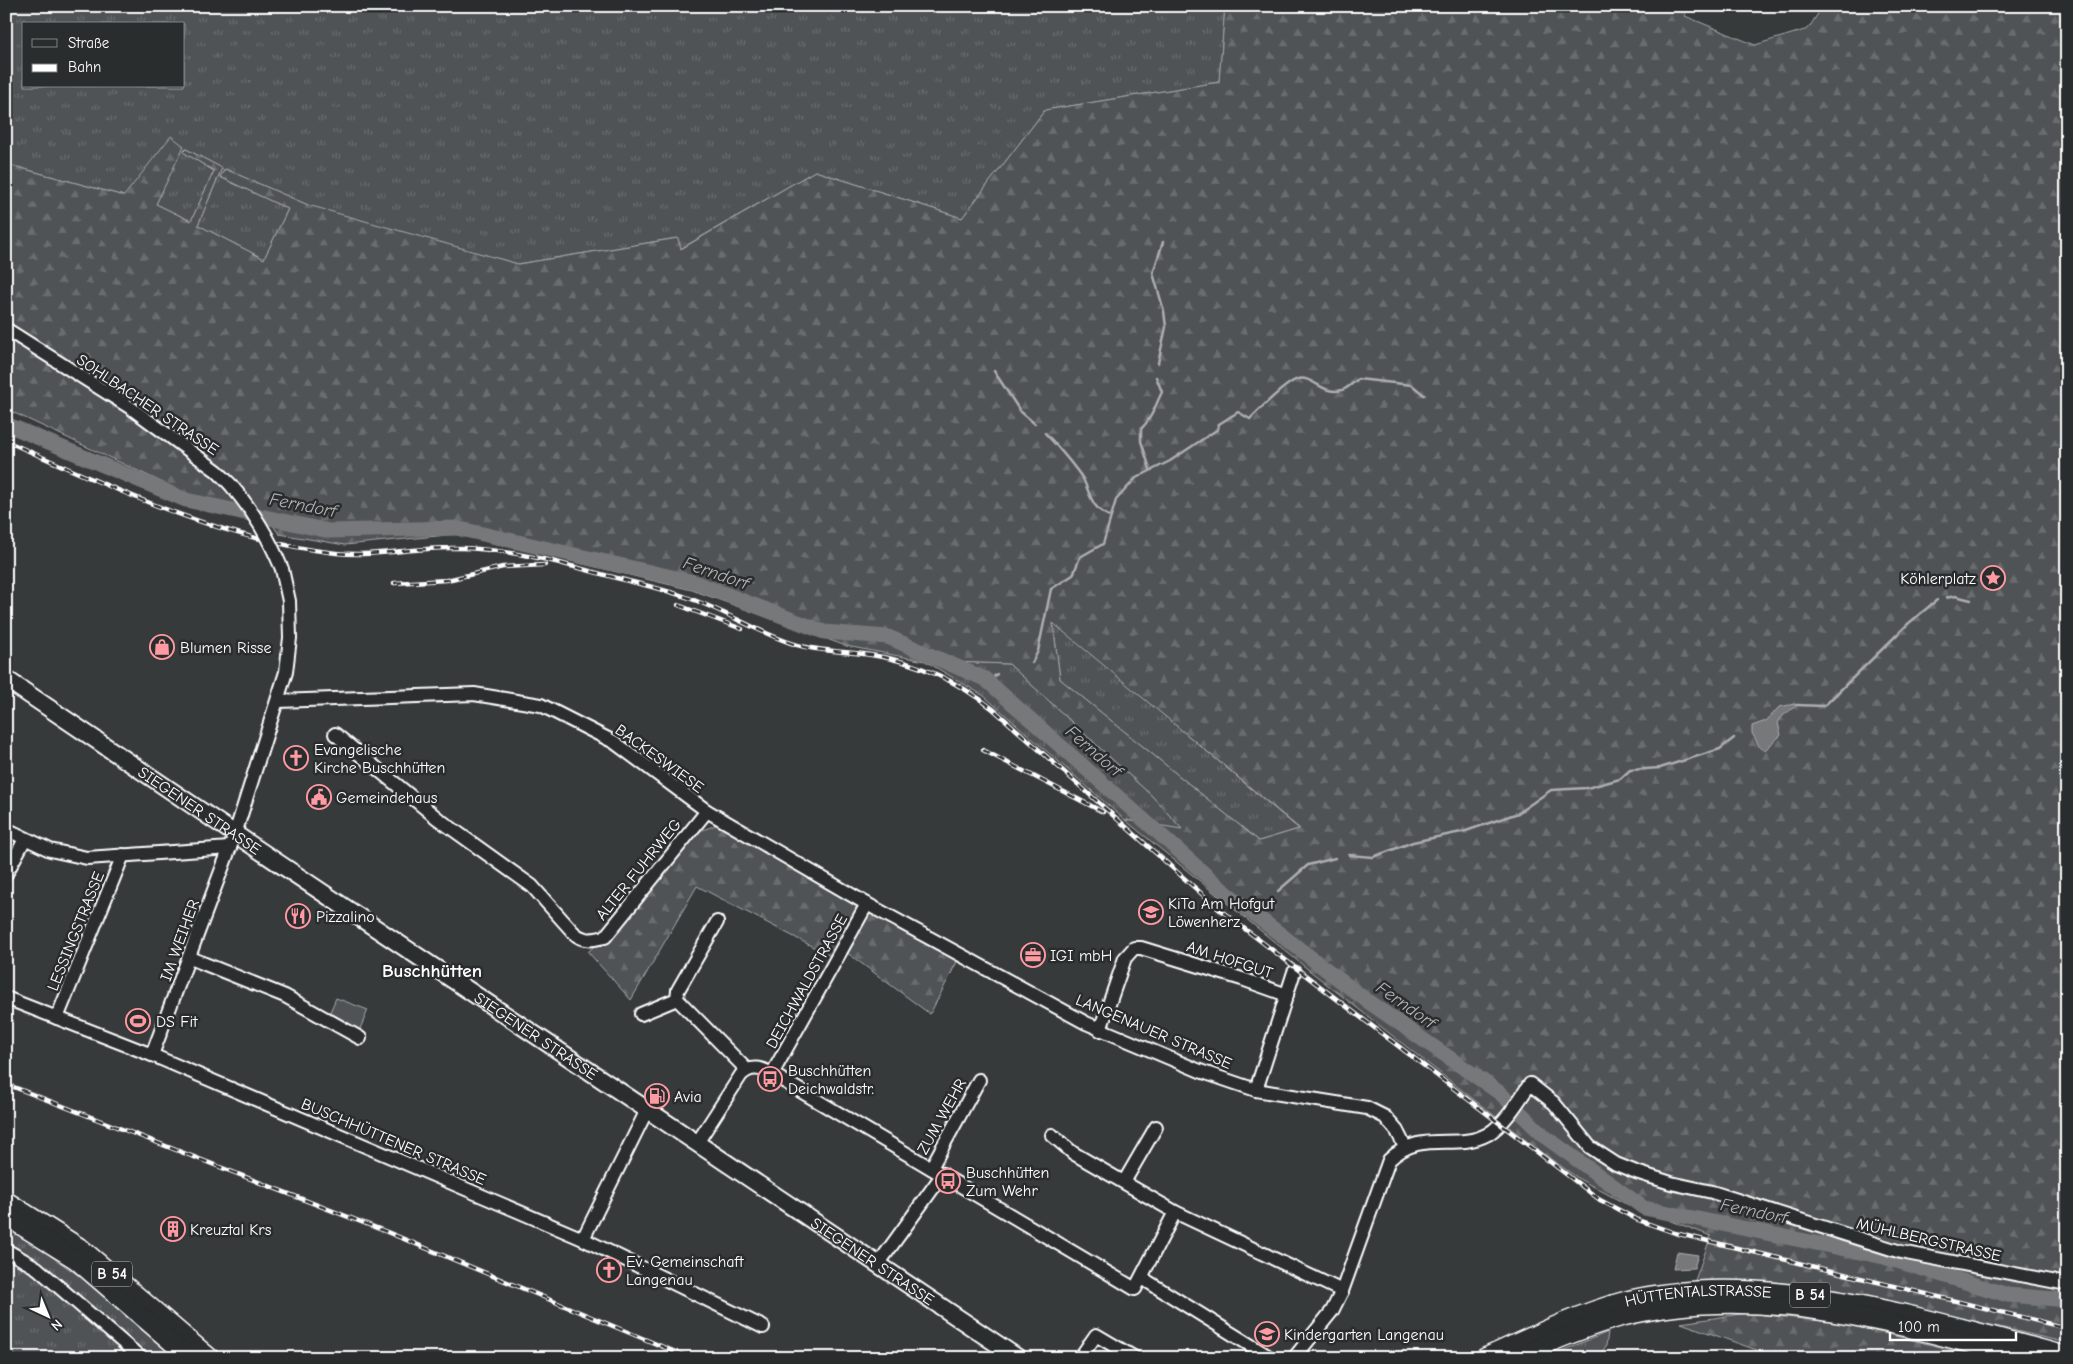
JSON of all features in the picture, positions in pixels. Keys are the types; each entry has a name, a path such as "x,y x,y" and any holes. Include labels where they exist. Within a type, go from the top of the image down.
{"highway":[{"name":"B 54","path":"6,1201 82,1249 210,1358"},
{"name":"B 54","path":"6,1216 75,1259 190,1358"},
{"name":"HÜTTENTALSTRASSE","path":"1484,1358 1552,1327 1620,1302 1675,1292 1735,1290 1820,1296 1959,1328 2067,1356"},
{"name":"HÜTTENTALSTRASSE","path":"1515,1358 1557,1338 1622,1317 1679,1306 1735,1303 1819,1309 2024,1358"}],"main road":[{"name":"SIEGENER STRASSE","path":"6,679 232,842 647,1110 879,1263 1018,1358"}],"street":[{"name":"SOHLBACHER STRASSE","path":"6,329 131,408 217,471 248,505 268,535 282,569 289,601 290,638 286,672 278,701 232,842"},
{"name":"BACKESWIESE","path":"278,701 474,694 541,705 614,742 707,811 867,904 937,940"},
{"name":"ALTER FUHRWEG","path":"335,734 437,818 532,886 578,937 591,941 604,936 707,811"},
{"path":"6,830 50,850 87,858 232,842"},
{"path":"6,874 24,839"},
{"name":"IM WEIHER","path":"152,1055 232,842"},
{"name":"LESSINGSTRASSE","path":"57,1018 123,855"},
{"name":"DEICHWALDSTRASSE","path":"772,1074 867,904"},
{"path":"677,999 678,990 717,922"},
{"name":"LANGENAUER STRASSE","path":"937,940 1100,1030 1200,1071 1256,1090 1368,1108 1385,1117 1397,1130 1405,1147"},
{"name":"AM HOFGUT","path":"1100,1030 1125,958 1134,948 1149,950 1287,995"},
{"path":"190,958 284,996 360,1038"},
{"path":"1256,1090 1294,972"},
{"name":"BUSCHHÜTTENER STRASSE","path":"6,998 152,1055 583,1239 763,1327"},
{"path":"677,999 747,1070"},
{"path":"641,1014 677,999"},
{"path":"697,1143 741,1075 747,1070 758,1068 772,1074 1135,1289 1175,1212"},
{"name":"ZUM WEHR","path":"879,1263 937,1171 979,1080"},
{"name":"MÜHLBERGSTRASSE","path":"1405,1147 1423,1142 1467,1140 1488,1134 1503,1119 1530,1084 1554,1103 1590,1147 1616,1164 1636,1172 1671,1183 1712,1192 1901,1252 2067,1284"},
{"path":"583,1239 647,1110"},
{"path":"1124,1182 1156,1127"},
{"path":"1052,1135 1073,1153 1175,1212 1342,1291"},
{"path":"1294,1358 1332,1311 1342,1291 1384,1170 1389,1160 1405,1147"},
{"path":"6,1250 37,1268 141,1358"},
{"path":"1142,1278 1271,1358"},
{"path":"1080,1358 1096,1335 1134,1358"}],"green space":[{"path":"6,6 1225,6 1219,82 1045,110 962,218 815,171 680,249 677,238 518,264 324,212 225,169 220,177 288,209 264,259 198,225 222,168 186,149 183,152 214,171 191,221 156,204 183,147 124,196 6,164"},
{"path":"1225,6 1688,6 1685,16 1755,45 1808,29 1823,6 2067,6 2067,1343 1890,1301 1775,1282 1694,1283 1711,1236 1624,1203 1581,1180 1542,1153 1310,971 1125,820 1182,829 1153,797 1009,664 925,661 846,646 692,590 458,534 345,545 279,534 265,514 185,493 6,409 6,164 124,196 171,136 184,146 156,204 191,221 214,171 183,152 186,149 222,168 198,225 264,259 288,209 220,177 225,169 308,205 518,264 678,238 681,249 815,171 962,218 1045,110 1219,82","holes":["1053,623 1299,828 1259,841 1060,679"]},
{"path":"1053,622 1299,829 1259,841 1060,679"},
{"path":"925,661 1009,664 1153,797 1183,830 1125,820 984,696"},
{"path":"716,825 959,958 930,1014 846,952 840,961 697,886 631,1000 588,952 597,943 612,938 700,831"},
{"path":"336,998 368,1010 359,1031 330,1012"},
{"path":"6,1225 94,1286 179,1358 149,1358 58,1277 20,1252 6,1246"},
{"path":"6,1257 40,1276 133,1358 6,1358"},
{"path":"1747,1313 1841,1323 1986,1358 1779,1358 1681,1323"},
{"path":"1608,1332 1606,1346 1598,1358 1544,1358"}],"shaded area":[{"path":"1795,704 1778,723 1781,735 1765,750 1760,748 1752,733 1752,726 1766,721 1779,707"},
{"path":"1677,1252 1698,1255 1694,1268 1673,1269"}],"waterway":[{"path":"1158,363 1166,327 1164,311 1153,273 1163,242"},
{"path":"994,371 1020,411 1035,424"},
{"path":"1150,469 1141,441 1141,429 1151,416 1162,392 1156,377"},
{"path":"1032,663 1038,651 1051,589 1073,575 1080,557 1103,544 1116,500 1136,478 1170,461 1218,429 1219,424 1238,412 1250,419 1280,390 1298,379 1308,380 1324,388 1336,391 1346,388 1358,379 1412,385 1424,395"},
{"name":"Ferndorf","path":"6,424 186,500 329,531 456,528 694,582 824,632 888,637 985,679 1224,891 1366,1000 1500,1093 1544,1136 1644,1208 1884,1257 2008,1295 2067,1300"},
{"path":"1045,433 1080,474 1092,501 1098,509 1109,516"},
{"path":"1946,598 1955,596 1971,600"},
{"path":"1796,705 1824,706 1909,623 1937,600"},
{"path":"988,682 997,674"},
{"path":"1349,855 1373,857 1413,842 1466,831 1518,813 1551,790 1587,788 1620,779 1630,770 1660,768 1720,749 1734,738"},
{"path":"1278,891 1308,865 1335,858"},
{"name":"Ferndorf","path":"1256,915 1261,910"}],"railway":[{"path":"6,441 86,477 167,510 250,537 293,546 350,554 435,548 472,548 527,556 680,595 794,644 813,649 887,658 936,674 966,690 993,709 1220,910 1600,1200 1638,1220 1675,1233 2067,1328"},
{"path":"394,583 447,580 503,567 545,565"},
{"path":"678,605 742,629"},
{"path":"983,750 1103,812"},
{"path":"6,1084 387,1232 690,1358"}],"place":[{"name":"Köhlerplatz","path":"1993,578"},
{"name":"Blumen Risse","path":"162,647"},
{"name":"Evangelische Kirche Buschhütten","path":"296,758"},
{"name":"Gemeindehaus","path":"319,797"},
{"name":"KiTa Am Hofgut Löwenherz","path":"1151,912"},
{"name":"Pizzalino","path":"298,916"},
{"name":"IGI mbH","path":"1033,955"},
{"name":"DS Fit","path":"138,1021"},
{"name":"Buschhütten Deichwaldstr.","path":"770,1079"},
{"name":"Avia","path":"657,1096"},
{"name":"Buschhütten Zum Wehr","path":"948,1181"},
{"name":"Kreuztal Krs","path":"173,1229"},
{"name":"Ev. Gemeinschaft Langenau","path":"609,1270"},
{"name":"Kindergarten Langenau","path":"1267,1334"}],"district":[{"name":"Buschhütten","path":"432,970"}]}
